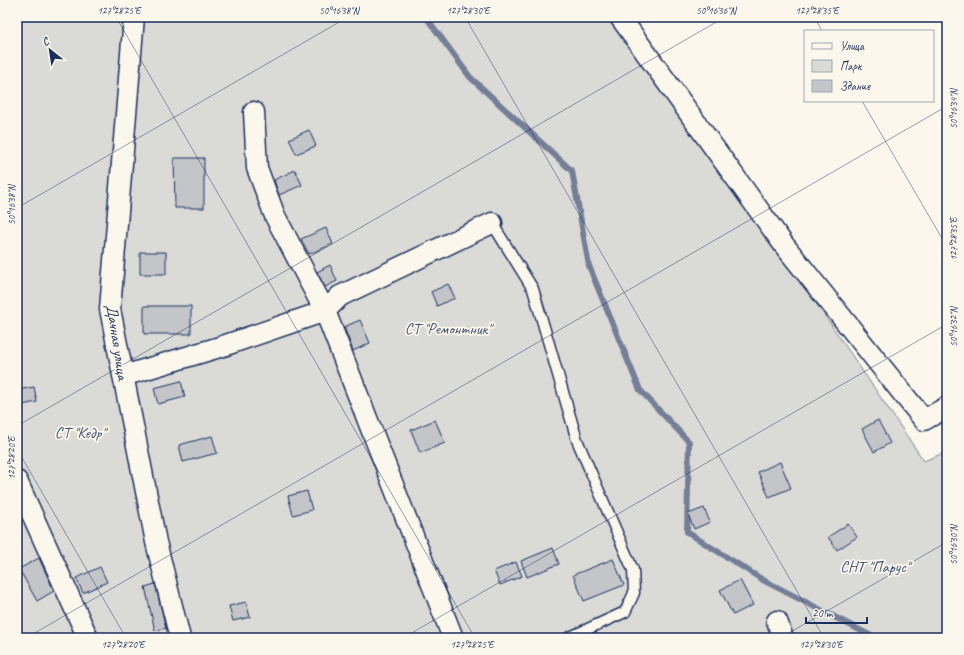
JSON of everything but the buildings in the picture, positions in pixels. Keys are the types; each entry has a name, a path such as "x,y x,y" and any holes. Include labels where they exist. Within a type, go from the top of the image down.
{"street":[{"name":"Дачная улица","path":"134,17 110,309 156,542 180,638"},
{"path":"620,17 784,245 924,420 947,407"},
{"path":"254,112 257,168 275,216 325,311 453,638"},
{"path":"123,376 223,346 325,311 340,296 492,223"},
{"path":"17,481 88,638"}],"lane":[{"path":"492,223 533,289 577,440 633,570 634,593 624,612 568,638"}],"green space":[{"name":"СТ \"Ремонтник\"","path":"17,17 611,17 729,185 825,316 924,461 946,452 947,638 17,638"}],"waterway":[{"path":"426,17 470,77 572,171 589,266 640,390 689,442 687,532 763,580 875,638"}],"park label":[{"name":"СТ \"Кедр\"","path":"80,432"},
{"name":"СНТ \"Парус\"","path":"875,566"}]}
